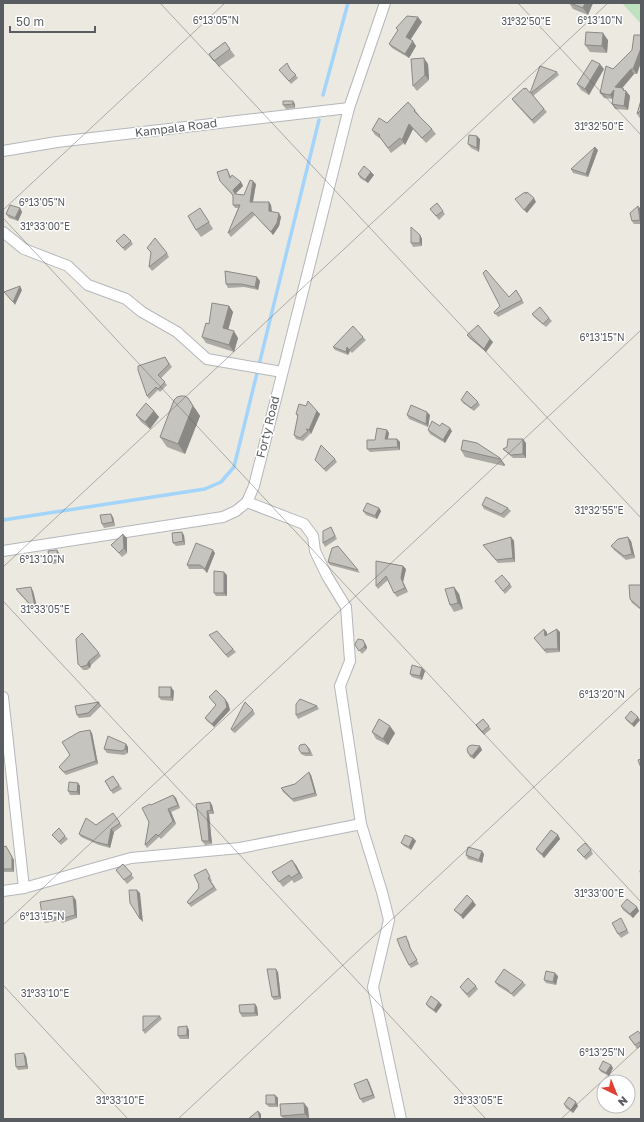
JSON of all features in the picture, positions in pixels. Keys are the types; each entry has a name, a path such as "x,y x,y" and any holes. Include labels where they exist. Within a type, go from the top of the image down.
{"street":[{"name":"Forty Road","path":"247,502 254,486 349,108 384,3"},
{"name":"Kampala Road","path":"3,151 65,141 349,108"},
{"path":"3,232 24,249 68,266 88,285 126,299 142,312 177,332 207,359 282,372"},
{"path":"3,551 222,517 236,511 247,502 304,524 313,536 315,551 327,576 346,607 350,661 340,686 361,824 382,892 388,920 373,987 401,1119"},
{"path":"3,697 24,888"},
{"path":"3,892 24,888 131,858 240,848 361,824"}],"green space":[{"path":"622,3 641,3 641,24"}],"building":[{"path":"570,3 585,3 583,8"},
{"path":"407,16 418,17 406,37 413,41 405,54 389,44 398,30 396,28"},
{"path":"586,32 603,33 602,46 585,45"},
{"path":"634,35 641,35 641,48 633,69 631,69 615,87 623,88 623,90 626,91 624,106 612,104 614,90 610,95 600,93 606,66 613,69 632,50"},
{"path":"225,42 230,49 214,61 209,54"},
{"path":"424,58 425,75 413,86 411,59"},
{"path":"592,60 600,64 585,89 577,84"},
{"path":"287,63 296,75 289,81 279,70"},
{"path":"540,66 557,72 531,93 544,109 532,120 512,99 524,88 526,88 530,93"},
{"path":"641,100 641,110 637,114"},
{"path":"283,101 293,101 293,104 283,105"},
{"path":"408,102 415,110 414,111 432,129 422,138 409,124 402,140 400,138 388,148 379,136 380,135 372,130 379,118 387,123"},
{"path":"469,135 477,136 477,148 468,144"},
{"path":"595,147 586,174 571,169"},
{"path":"364,166 371,172 365,180 358,174"},
{"path":"227,169 230,178 232,175 241,182 233,190 235,194 244,195 250,180 253,181 250,202 269,202 269,211 279,213 277,223 271,232 252,212 228,233 240,205 233,205 233,195 220,181 217,172"},
{"path":"525,192 534,198 524,210 515,199"},
{"path":"437,203 443,211 436,216 430,209"},
{"path":"10,205 20,208 15,218 6,214"},
{"path":"638,206 640,220 632,221 630,213"},
{"path":"200,208 209,222 196,230 188,216"},
{"path":"411,227 420,235 420,243 411,243"},
{"path":"124,234 131,241 123,248 116,241"},
{"path":"155,238 167,253 149,267 151,252 147,248"},
{"path":"486,270 509,297 516,290 522,300 495,314 494,312 500,306 483,273"},
{"path":"225,271 257,277 255,287 241,284 226,284"},
{"path":"20,286 13,302 4,292"},
{"path":"212,303 229,306 223,328 234,331 229,345 202,337 206,323 209,324"},
{"path":"540,307 549,318 543,324 532,314"},
{"path":"478,325 490,339 484,349 467,335"},
{"path":"353,326 363,337 349,350 347,347 346,352 333,347"},
{"path":"165,357 169,364 158,375 165,382 158,389 156,387 147,396 138,366"},
{"path":"467,391 478,402 471,408 461,400"},
{"path":"181,396 188,398 193,406 178,444 160,437 174,400"},
{"path":"308,401 317,411 309,430 306,429 308,431 300,438 294,435 298,415 296,414 299,404 306,406"},
{"path":"146,403 154,411 145,422 136,415"},
{"path":"411,405 427,412 426,424 407,415"},
{"path":"432,421 440,426 442,423 450,428 443,440 428,430"},
{"path":"377,428 387,430 385,439 397,439 398,447 367,449 367,440 375,440"},
{"path":"508,439 523,439 523,454 511,455 503,449 507,447"},
{"path":"463,440 477,443 500,459 461,450"},
{"path":"321,445 335,459 324,469 315,460"},
{"path":"486,497 508,508 501,514 482,505"},
{"path":"367,503 379,508 375,516 363,511"},
{"path":"111,514 113,522 102,524 100,515"},
{"path":"331,527 335,536 323,543 323,531"},
{"path":"182,532 183,541 173,543 172,533"},
{"path":"123,534 124,548 119,553 111,545"},
{"path":"511,537 513,558 496,560 483,545"},
{"path":"628,537 632,554 624,556 611,546 618,539"},
{"path":"196,543 213,550 205,569 200,565 187,565"},
{"path":"338,546 358,570 328,562 332,548"},
{"path":"57,550 58,560 50,561 48,551"},
{"path":"376,561 403,566 401,578 405,588 394,593 386,576 376,586"},
{"path":"214,571 224,572 224,593 214,593"},
{"path":"502,575 510,584 503,591 495,581"},
{"path":"629,585 641,585 641,609 630,599"},
{"path":"31,587 36,611 16,589"},
{"path":"454,587 458,603 450,605 445,589"},
{"path":"544,629 545,636 557,629 558,649 545,649 545,651 534,638"},
{"path":"217,631 233,649 226,655 209,635"},
{"path":"82,633 99,653 89,661 87,665 81,667 78,664 76,639"},
{"path":"358,639 363,640 365,644 359,651 355,645"},
{"path":"412,665 422,668 420,676 410,674"},
{"path":"159,687 171,687 171,697 159,697"},
{"path":"216,690 225,699 227,707 212,724 205,718 216,705 209,697"},
{"path":"300,699 317,706 296,715 296,704"},
{"path":"99,702 88,713 77,715 75,706"},
{"path":"245,702 253,710 232,730 231,729"},
{"path":"631,711 638,717 632,724 625,718"},
{"path":"379,719 390,726 383,739 372,732"},
{"path":"483,719 489,726 482,732 476,725"},
{"path":"90,730 96,761 64,772 59,767 70,755 62,742 79,732"},
{"path":"108,736 126,744 125,749 122,751 104,749"},
{"path":"305,744 310,753 302,753 299,750 300,745"},
{"path":"472,745 480,746 472,756 468,753 467,749"},
{"path":"641,759 641,768 638,760"},
{"path":"309,772 315,793 292,799 281,788 295,784"},
{"path":"113,776 119,785 111,791 105,781"},
{"path":"69,782 78,783 77,792 68,791"},
{"path":"173,795 178,805 168,809 173,821 158,836 156,834 145,845 149,822 142,808"},
{"path":"210,802 211,810 207,811 209,841 202,841 196,804"},
{"path":"113,813 120,823 111,829 108,845 96,842 79,834 86,818 96,825"},
{"path":"59,828 65,836 59,842 52,835"},
{"path":"551,830 558,835 542,854 536,849"},
{"path":"405,835 413,838 409,847 401,843"},
{"path":"585,843 591,850 584,857 577,850"},
{"path":"6,846 12,857 12,869 3,869 3,847"},
{"path":"468,847 482,851 479,860 466,855"},
{"path":"292,860 299,873 291,878 289,875 279,882 272,872"},
{"path":"123,864 132,874 124,880 116,870"},
{"path":"206,869 210,877 208,878 214,887 189,904 187,902 199,888 194,875"},
{"path":"129,890 137,890 140,919 130,903"},
{"path":"467,895 473,901 461,915 454,910"},
{"path":"73,896 75,915 60,919 60,917 43,920 40,902"},
{"path":"627,899 637,907 630,914 621,906"},
{"path":"621,918 627,930 618,934 612,923"},
{"path":"406,936 410,948 417,960 409,965 397,939"},
{"path":"267,969 276,969 279,996 272,997"},
{"path":"504,969 523,982 511,994 508,990 495,982"},
{"path":"546,971 555,973 553,982 544,980"},
{"path":"468,978 476,986 467,994 460,987"},
{"path":"431,996 439,1002 434,1010 426,1004"},
{"path":"255,1004 255,1013 240,1013 239,1005"},
{"path":"143,1016 160,1016 143,1031"},
{"path":"187,1026 187,1035 178,1036 178,1027"},
{"path":"638,1031 641,1035 641,1041 635,1045 629,1037"},
{"path":"24,1053 26,1066 16,1067 15,1054"},
{"path":"603,1061 611,1065 606,1073 599,1069"},
{"path":"367,1079 373,1095 360,1099 354,1084"},
{"path":"266,1095 275,1095 276,1104 266,1104"},
{"path":"569,1097 576,1102 571,1110 564,1104"},
{"path":"304,1103 305,1114 281,1116 280,1104"},
{"path":"258,1111 260,1119 248,1119"}],"waterway":[{"path":"323,95 348,3"},
{"path":"3,520 205,489 221,482 234,467 319,120"}]}
